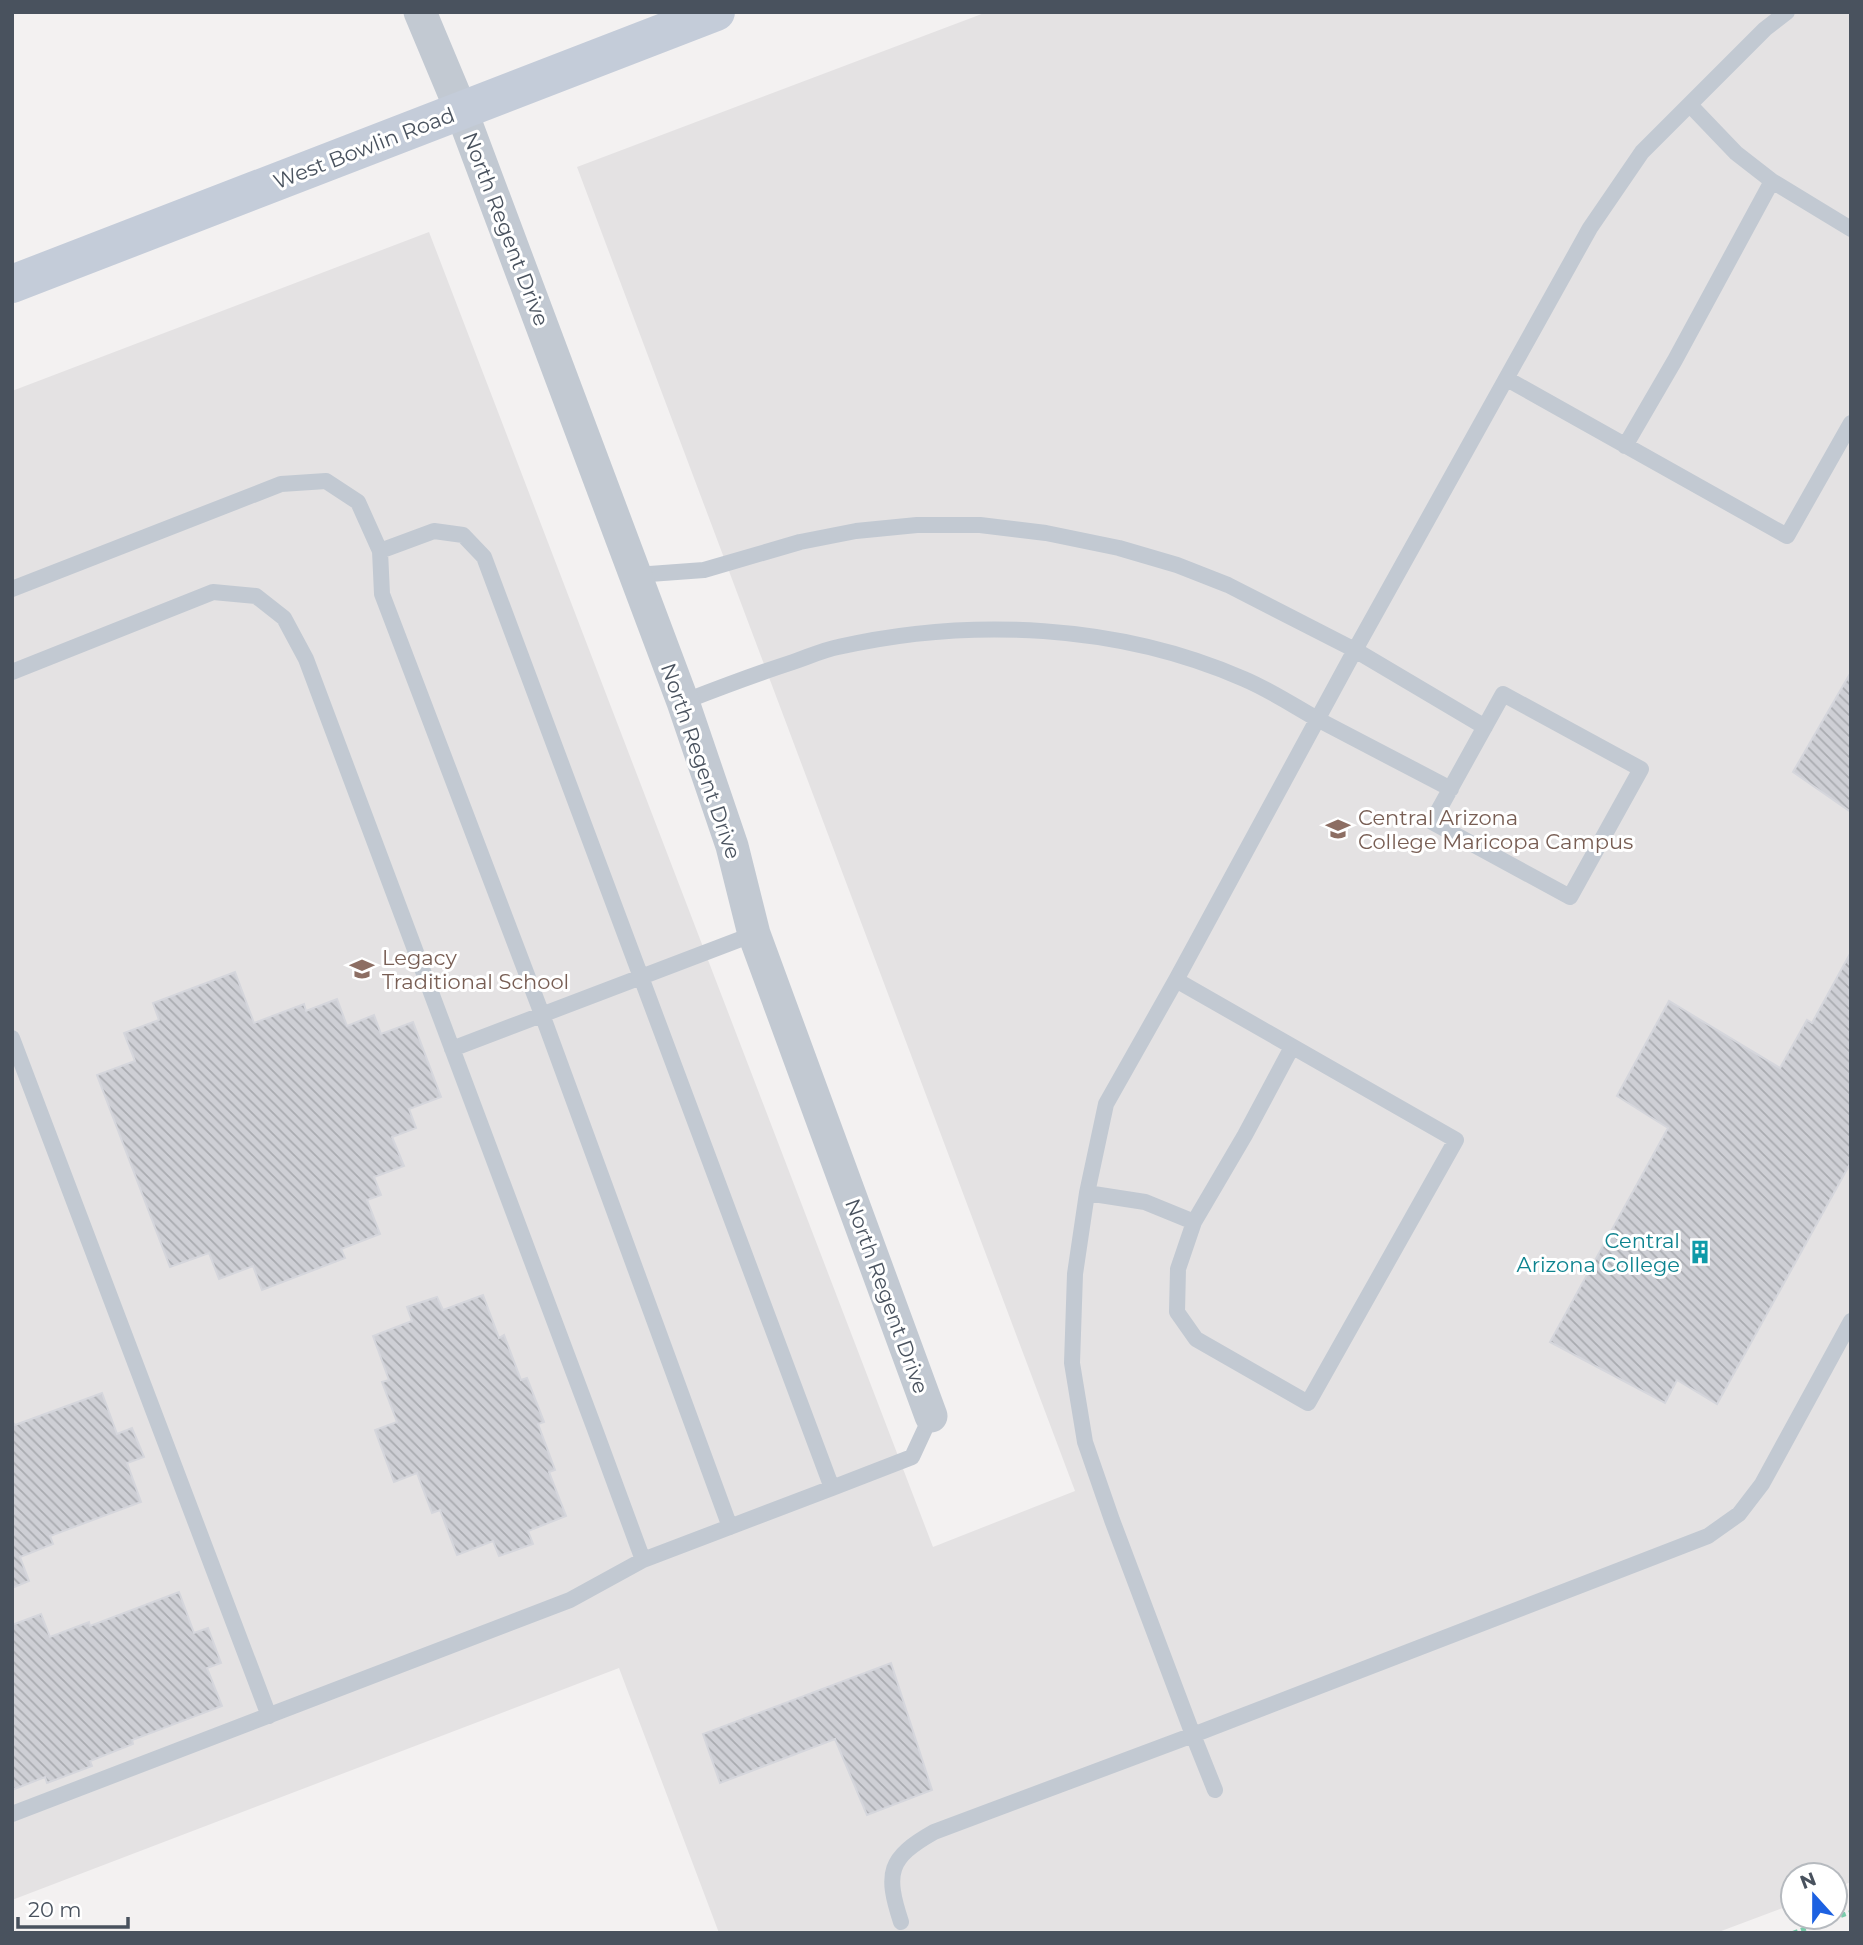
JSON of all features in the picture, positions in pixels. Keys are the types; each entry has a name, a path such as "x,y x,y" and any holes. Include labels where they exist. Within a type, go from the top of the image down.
{"street":[{"name":"North Regent Drive","path":"420,12 461,110 683,702 732,846 754,934 931,1416"},
{"name":"West Bowlin Road","path":"12,284 716,12"}],"lane":[{"path":"1215,1790 1116,1533 1085,1442 1072,1363 1075,1274 1087,1193 1106,1104 1177,980 1355,650 1590,228 1642,152 1765,29 1787,12"},
{"path":"1690,105 1736,153 1772,181 1851,229"},
{"path":"1625,446 1772,181"},
{"path":"1507,379 1787,536 1851,423"},
{"path":"12,589 281,484 326,481 358,502 380,551 382,594 730,1527"},
{"path":"636,575 704,570 800,542 856,531 917,525 980,525 1046,533 1119,548 1177,565 1228,585 1355,650 1485,727"},
{"path":"380,551 434,531 463,535 484,557 832,1489"},
{"path":"12,672 213,592 256,596 284,618 306,659 518,1219 643,1560"},
{"path":"683,702 740,679 836,647 900,635 1025,629 1133,643 1245,679 1451,789"},
{"path":"1503,694 1641,769 1570,897 1433,822 1485,727 1503,694"},
{"path":"452,1049 542,1017 754,934"},
{"path":"1177,980 1456,1140 1308,1403 1196,1339 1177,1312 1178,1269 1194,1222 1292,1047"},
{"path":"12,1038 269,1716"},
{"path":"1087,1193 1144,1202 1194,1222"},
{"path":"901,1922 891,1894 893,1868 910,1846 934,1832 1194,1735 1708,1536 1739,1514 1762,1484 1851,1321"},
{"path":"12,1814 570,1600 643,1560 912,1457 931,1416"}],"path":[{"path":"1793,1933 1851,1912"}],"shaded area":[{"name":"Central Arizona College Maricopa Campus","path":"987,12 1851,12 1851,1882 1849,1883 1849,1861 1779,1861 1779,1909 1716,1933 719,1933 619,1668 12,1900 12,391 429,232 933,1547 1075,1491 577,167"}],"building":[{"path":"1851,672 1851,812 1793,772"},
{"name":"Central Arizona College","path":"1851,952 1851,1162 1717,1404 1677,1380 1665,1403 1550,1342 1668,1128 1617,1096 1669,1001 1780,1068 1807,1020 1812,1023"},
{"path":"235,972 254,1023 304,1004 306,1011 337,999 347,1026 374,1015 381,1034 413,1022 441,1097 409,1109 416,1128 392,1137 404,1166 374,1177 381,1195 367,1200 380,1234 341,1249 345,1258 262,1290 253,1266 219,1279 209,1253 170,1267 97,1075 135,1061 124,1033 159,1020 153,1003"},
{"path":"483,1295 499,1338 504,1335 521,1380 527,1378 544,1422 538,1424 555,1470 549,1472 566,1516 528,1531 533,1544 499,1556 493,1541 457,1555 440,1510 432,1513 417,1473 394,1482 375,1430 397,1422 382,1382 389,1380 373,1336 412,1321 407,1307 437,1297 443,1310"},
{"path":"102,1393 117,1434 132,1428 144,1457 127,1463 141,1502 50,1536 53,1544 20,1557 29,1581 12,1588 12,1421 15,1425"},
{"path":"179,1592 194,1633 208,1628 221,1663 207,1668 222,1706 132,1740 133,1744 90,1761 92,1766 47,1783 45,1777 12,1790 12,1625 41,1614 50,1637 89,1622 90,1626"},
{"path":"891,1663 932,1790 867,1815 835,1739 720,1783 703,1734"}],"place":[{"name":"Central Arizona College Maricopa Campus","path":"1338,829"},
{"name":"Legacy Traditional School","path":"362,969"},
{"name":"Central Arizona College","path":"1700,1252"}]}
